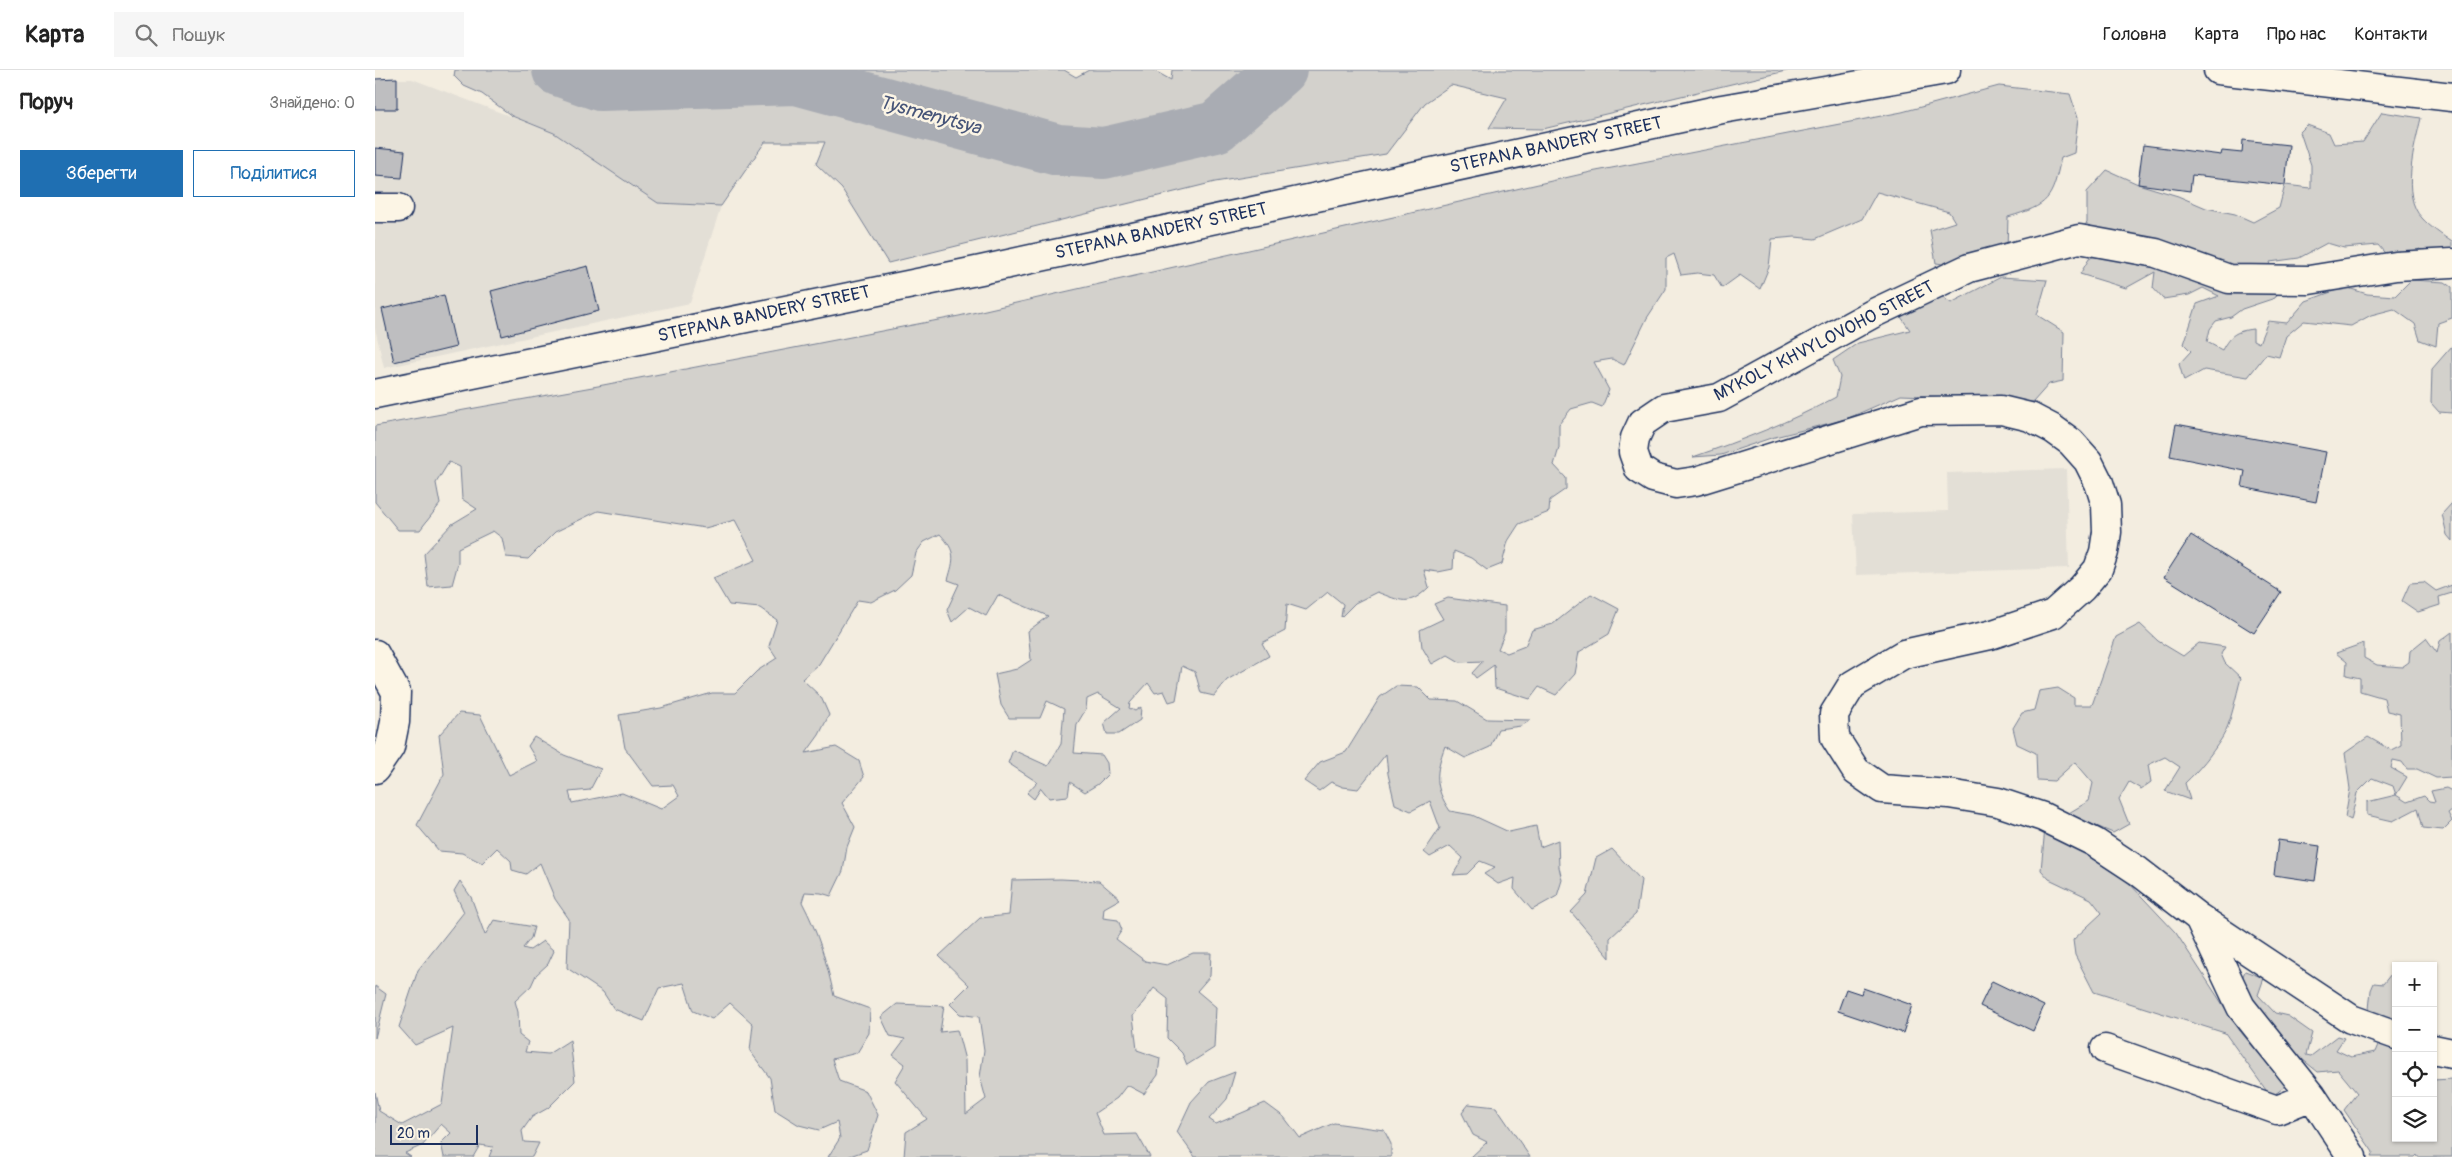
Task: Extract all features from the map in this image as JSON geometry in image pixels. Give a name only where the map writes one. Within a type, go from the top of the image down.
[{"type":"street","name":"STEPANA BANDERY STREET","points":[[375,394],[1001,266],[1722,109],[1947,70]]},
{"type":"street","points":[[2218,70],[2452,97]]},
{"type":"street","name":"MYKOLY KHVYLOVOHO STREET","points":[[2352,1157],[2312,1096],[2241,1007],[2199,918],[2138,871],[2094,842],[2043,817],[1998,802],[1949,794],[1882,789],[1855,771],[1835,738],[1834,714],[1852,685],[1904,654],[1990,635],[2053,614],[2083,588],[2098,569],[2104,552],[2107,532],[2105,504],[2099,483],[2087,461],[2071,442],[2053,429],[2030,417],[2001,410],[1921,411],[1696,481],[1676,484],[1653,478],[1639,469],[1633,452],[1635,438],[1642,423],[1664,408],[1719,398],[1874,313],[1969,268],[2079,239],[2156,253],[2229,279],[2309,280],[2396,266],[2452,263]]},
{"type":"street","points":[[375,654],[396,692],[395,722],[390,747],[375,770]]},
{"type":"street","points":[[2199,918],[2351,1019],[2392,1034]]},
{"type":"street","points":[[2105,1049],[2277,1110],[2312,1096]]},
{"type":"street","points":[[2437,1050],[2452,1053]]},
{"type":"shaded area","points":[[455,70],[1064,70],[1076,77],[1089,70],[1153,70],[1171,80],[1172,70],[1790,70],[1543,129],[1489,128],[1507,98],[1451,85],[1425,103],[1386,154],[1215,182],[888,263],[842,189],[816,164],[825,142],[765,142],[721,206],[658,203],[554,133],[512,116],[482,94],[464,86],[454,76]]},
{"type":"shaded area","points":[[375,79],[412,79],[554,133],[658,203],[721,206],[690,303],[384,368],[375,328]]},
{"type":"shaded area","points":[[1999,86],[2070,94],[2078,118],[2074,153],[2061,158],[2055,183],[2047,199],[2032,209],[2008,217],[2007,249],[1950,265],[1936,263],[1930,230],[1955,222],[1949,212],[1877,192],[1862,219],[1815,239],[1795,237],[1772,239],[1769,267],[1760,289],[1740,275],[1722,288],[1714,275],[1697,273],[1681,275],[1674,254],[1666,258],[1666,289],[1647,318],[1624,365],[1612,359],[1594,362],[1609,390],[1602,407],[1592,403],[1571,409],[1559,424],[1559,448],[1554,465],[1566,478],[1566,489],[1550,500],[1549,512],[1519,524],[1508,541],[1502,564],[1487,570],[1471,558],[1454,551],[1453,569],[1438,572],[1424,570],[1429,587],[1416,597],[1410,600],[1399,600],[1377,592],[1355,603],[1341,617],[1343,604],[1328,592],[1306,610],[1287,604],[1285,631],[1262,643],[1269,656],[1227,680],[1214,696],[1201,693],[1195,672],[1182,666],[1176,700],[1169,702],[1164,691],[1155,693],[1148,683],[1130,703],[1129,708],[1135,711],[1141,707],[1140,720],[1119,734],[1107,734],[1104,723],[1121,708],[1098,694],[1087,699],[1086,709],[1077,724],[1074,753],[1102,755],[1107,763],[1108,774],[1098,784],[1085,792],[1070,782],[1068,796],[1049,798],[1041,788],[1034,799],[1027,793],[1037,782],[1008,763],[1013,750],[1048,766],[1061,744],[1064,709],[1047,701],[1040,718],[1009,718],[1001,705],[995,674],[1017,669],[1031,660],[1028,631],[1048,616],[998,595],[986,616],[969,607],[952,622],[947,610],[959,584],[948,580],[953,556],[952,551],[940,534],[924,542],[916,553],[911,575],[895,590],[871,602],[858,600],[819,664],[802,679],[821,697],[829,715],[819,735],[806,753],[836,747],[859,761],[864,777],[842,803],[855,827],[847,847],[843,871],[831,896],[805,892],[802,902],[821,948],[834,996],[870,1009],[869,1033],[857,1053],[832,1059],[839,1081],[866,1091],[878,1115],[867,1150],[847,1157],[828,1157],[840,1138],[837,1122],[819,1130],[799,1125],[775,1110],[770,1078],[750,1051],[753,1024],[730,1003],[712,1019],[693,1011],[684,983],[659,988],[644,1021],[614,1009],[603,992],[567,968],[569,919],[555,899],[540,863],[526,874],[512,870],[511,861],[497,848],[482,863],[462,853],[439,851],[417,825],[444,774],[439,735],[459,713],[480,715],[509,775],[537,761],[528,746],[534,737],[564,755],[601,769],[590,790],[569,792],[572,803],[622,793],[661,809],[679,796],[673,785],[653,786],[625,748],[619,715],[661,708],[712,693],[735,693],[757,671],[777,658],[769,646],[777,620],[760,608],[729,605],[713,578],[756,560],[735,520],[705,528],[598,511],[555,532],[528,559],[506,557],[502,538],[493,531],[458,548],[458,563],[452,585],[428,587],[424,554],[452,524],[477,509],[462,499],[460,467],[449,462],[436,483],[440,504],[420,530],[398,530],[375,502],[375,426],[598,386],[959,316],[1591,172],[1902,112]]},
{"type":"shaded area","points":[[2382,112],[2421,118],[2411,170],[2410,184],[2412,197],[2415,208],[2422,218],[2432,228],[2452,242],[2452,257],[2446,258],[2419,249],[2407,260],[2390,259],[2378,245],[2344,248],[2327,243],[2299,258],[2270,262],[2280,289],[2275,298],[2242,309],[2231,317],[2216,321],[2210,329],[2207,342],[2222,350],[2234,335],[2253,329],[2253,340],[2259,343],[2268,321],[2287,323],[2306,301],[2345,287],[2367,294],[2395,296],[2411,280],[2445,282],[2452,287],[2452,318],[2438,323],[2436,346],[2420,340],[2415,324],[2394,309],[2371,315],[2351,326],[2304,321],[2286,336],[2279,357],[2266,354],[2248,377],[2204,370],[2184,381],[2179,364],[2191,351],[2184,344],[2197,304],[2219,296],[2203,288],[2189,295],[2163,299],[2153,288],[2155,272],[2126,288],[2080,274],[2089,259],[2105,250],[2076,232],[2087,223],[2087,192],[2107,170],[2138,184],[2178,196],[2206,208],[2235,214],[2253,222],[2279,208],[2285,185],[2311,188],[2311,165],[2300,132],[2307,125],[2329,133],[2334,144],[2363,142]]},
{"type":"shaded area","points":[[2001,277],[2047,280],[2037,315],[2064,332],[2063,381],[2049,384],[2033,402],[2022,402],[2001,396],[1901,395],[1846,419],[1771,438],[1721,455],[1693,457],[1766,430],[1836,397],[1840,377],[1833,360],[1858,343],[1910,330],[1897,311],[1940,295],[1951,303]]},
{"type":"shaded area","points":[[2452,346],[2452,413],[2439,412],[2431,403],[2432,369]]},
{"type":"shaded area","points":[[2066,469],[2069,568],[1856,575],[1853,514],[1948,511],[1947,473]]},
{"type":"shaded area","points":[[2452,503],[2452,541],[2447,535],[2442,514]]},
{"type":"shaded area","points":[[2424,582],[2436,591],[2452,585],[2452,593],[2439,597],[2440,605],[2418,612],[2402,601],[2410,583]]},
{"type":"shaded area","points":[[1591,594],[1619,609],[1609,634],[1579,652],[1575,674],[1556,695],[1539,687],[1530,699],[1495,688],[1494,665],[1476,678],[1472,673],[1483,661],[1460,662],[1448,655],[1432,664],[1422,647],[1420,630],[1443,619],[1434,604],[1448,598],[1505,606],[1505,632],[1498,649],[1507,653],[1525,646],[1532,630],[1553,624]]},
{"type":"shaded area","points":[[2140,624],[2158,641],[2183,656],[2199,643],[2225,647],[2221,654],[2225,663],[2241,678],[2225,732],[2205,762],[2185,783],[2190,800],[2165,791],[2180,767],[2165,757],[2148,765],[2151,782],[2141,789],[2129,782],[2119,799],[2129,824],[2113,833],[2067,814],[2089,801],[2093,783],[2075,762],[2054,781],[2037,780],[2036,753],[2017,744],[2013,728],[2022,713],[2034,710],[2039,691],[2058,688],[2074,698],[2074,705],[2092,705],[2116,637]]},
{"type":"shaded area","points":[[2452,632],[2452,777],[2436,778],[2417,769],[2407,769],[2402,762],[2393,760],[2391,768],[2407,777],[2396,795],[2393,786],[2372,778],[2357,793],[2351,820],[2345,817],[2350,789],[2345,753],[2368,737],[2391,750],[2401,745],[2400,714],[2387,711],[2384,698],[2360,691],[2360,678],[2346,675],[2347,662],[2336,653],[2364,643],[2364,658],[2377,665],[2402,667],[2409,662],[2410,651],[2426,638],[2437,653],[2440,641]]},
{"type":"shaded area","points":[[1396,686],[1418,687],[1431,700],[1457,701],[1487,719],[1531,720],[1521,726],[1498,729],[1490,747],[1465,758],[1445,746],[1439,764],[1439,787],[1441,795],[1450,811],[1472,815],[1509,832],[1536,826],[1540,847],[1558,840],[1559,867],[1562,880],[1557,896],[1532,910],[1514,889],[1515,878],[1498,884],[1484,874],[1495,867],[1480,861],[1467,874],[1453,875],[1463,858],[1450,846],[1430,857],[1424,852],[1440,828],[1430,801],[1411,811],[1395,804],[1388,774],[1386,754],[1358,789],[1343,787],[1331,782],[1319,791],[1304,781],[1320,762],[1346,752],[1380,697]]},
{"type":"shaded area","points":[[2446,788],[2452,791],[2452,810],[2448,813],[2452,821],[2443,830],[2423,828],[2418,808],[2393,821],[2367,815],[2367,802],[2396,795],[2407,802],[2424,796],[2429,801],[2435,802],[2431,791]]},
{"type":"shaded area","points":[[2045,828],[2128,882],[2176,933],[2240,1031],[2286,1086],[2271,1097],[2225,1033],[2094,992],[2075,955],[2073,940],[2102,913],[2091,899],[2049,879],[2041,870]]},
{"type":"shaded area","points":[[1612,849],[1641,880],[1636,914],[1610,938],[1610,958],[1571,912],[1587,895],[1596,858]]},
{"type":"shaded area","points":[[1061,879],[1099,881],[1120,899],[1104,908],[1103,918],[1118,920],[1122,930],[1116,939],[1145,961],[1167,965],[1193,953],[1211,953],[1210,976],[1197,991],[1216,1007],[1214,1048],[1187,1065],[1182,1053],[1167,1038],[1168,999],[1154,988],[1133,1016],[1137,1050],[1160,1058],[1158,1075],[1144,1094],[1127,1085],[1117,1098],[1095,1113],[1104,1135],[1137,1134],[1150,1157],[904,1157],[906,1132],[927,1119],[895,1081],[905,1064],[893,1055],[905,1039],[890,1036],[881,1017],[897,1004],[944,1006],[940,1032],[957,1030],[965,1060],[966,1114],[986,1099],[980,1077],[984,1050],[979,1017],[960,1014],[950,1004],[969,985],[939,956],[980,918],[1009,915],[1012,880]]},
{"type":"shaded area","points":[[460,881],[471,897],[485,935],[494,920],[534,927],[531,938],[523,948],[530,950],[543,941],[554,951],[548,964],[536,975],[531,986],[515,1001],[518,1012],[519,1035],[528,1042],[525,1052],[548,1054],[570,1040],[575,1081],[548,1108],[532,1117],[522,1131],[524,1142],[539,1143],[532,1157],[489,1157],[493,1147],[480,1145],[473,1157],[444,1157],[441,1143],[451,1133],[441,1124],[423,1145],[405,1153],[411,1157],[375,1157],[375,1092],[379,1111],[402,1125],[442,1104],[453,1028],[415,1045],[399,1027],[418,970],[464,912],[454,891]]},
{"type":"shaded area","points":[[2245,971],[2264,978],[2258,995],[2275,1013],[2288,1016],[2312,1033],[2306,1055],[2311,1056],[2337,1036],[2344,1038],[2336,1050],[2351,1057],[2375,1052],[2382,1035],[2392,1041],[2392,1142],[2437,1142],[2437,1080],[2452,1079],[2452,1157],[2418,1157],[2417,1155],[2415,1157],[2371,1157],[2373,1152],[2344,1110],[2357,1093],[2338,1070],[2318,1072],[2291,1050],[2249,995],[2239,986]]},
{"type":"shaded area","points":[[2392,974],[2392,1021],[2383,1020],[2369,1009],[2371,990],[2374,983],[2383,984]]},
{"type":"shaded area","points":[[375,986],[386,994],[375,1038]]},
{"type":"shaded area","points":[[1235,1072],[1227,1099],[1209,1119],[1216,1124],[1265,1103],[1284,1117],[1300,1138],[1334,1123],[1384,1130],[1391,1144],[1391,1157],[1195,1157],[1177,1132],[1191,1102],[1209,1082]]},
{"type":"shaded area","points":[[1469,1104],[1496,1107],[1530,1157],[1471,1157],[1487,1142],[1473,1135],[1462,1113]]},
{"type":"building","points":[[397,78],[397,109],[375,109],[375,79]]},
{"type":"building","points":[[2243,140],[2289,145],[2285,185],[2192,175],[2190,191],[2138,184],[2143,145],[2221,155],[2222,151],[2242,153]]},
{"type":"building","points":[[375,148],[405,151],[402,178],[375,176]]},
{"type":"building","points":[[588,266],[599,311],[502,336],[491,291]]},
{"type":"building","points":[[444,295],[456,347],[394,362],[382,309]]},
{"type":"building","points":[[2176,424],[2326,452],[2316,502],[2242,487],[2245,471],[2170,456]]},
{"type":"building","points":[[2191,535],[2281,592],[2254,633],[2164,577]]},
{"type":"building","points":[[2278,840],[2320,846],[2315,881],[2274,875]]},
{"type":"building","points":[[1992,981],[2044,1006],[2033,1031],[1980,1006]]},
{"type":"building","points":[[1863,988],[1912,1005],[1903,1033],[1838,1011],[1846,989],[1861,994]]},
{"type":"waterway","name":"Tysmenytsya","points":[[558,70],[600,85],[796,79],[1058,150],[1104,153],[1216,127],[1281,70]]}]
